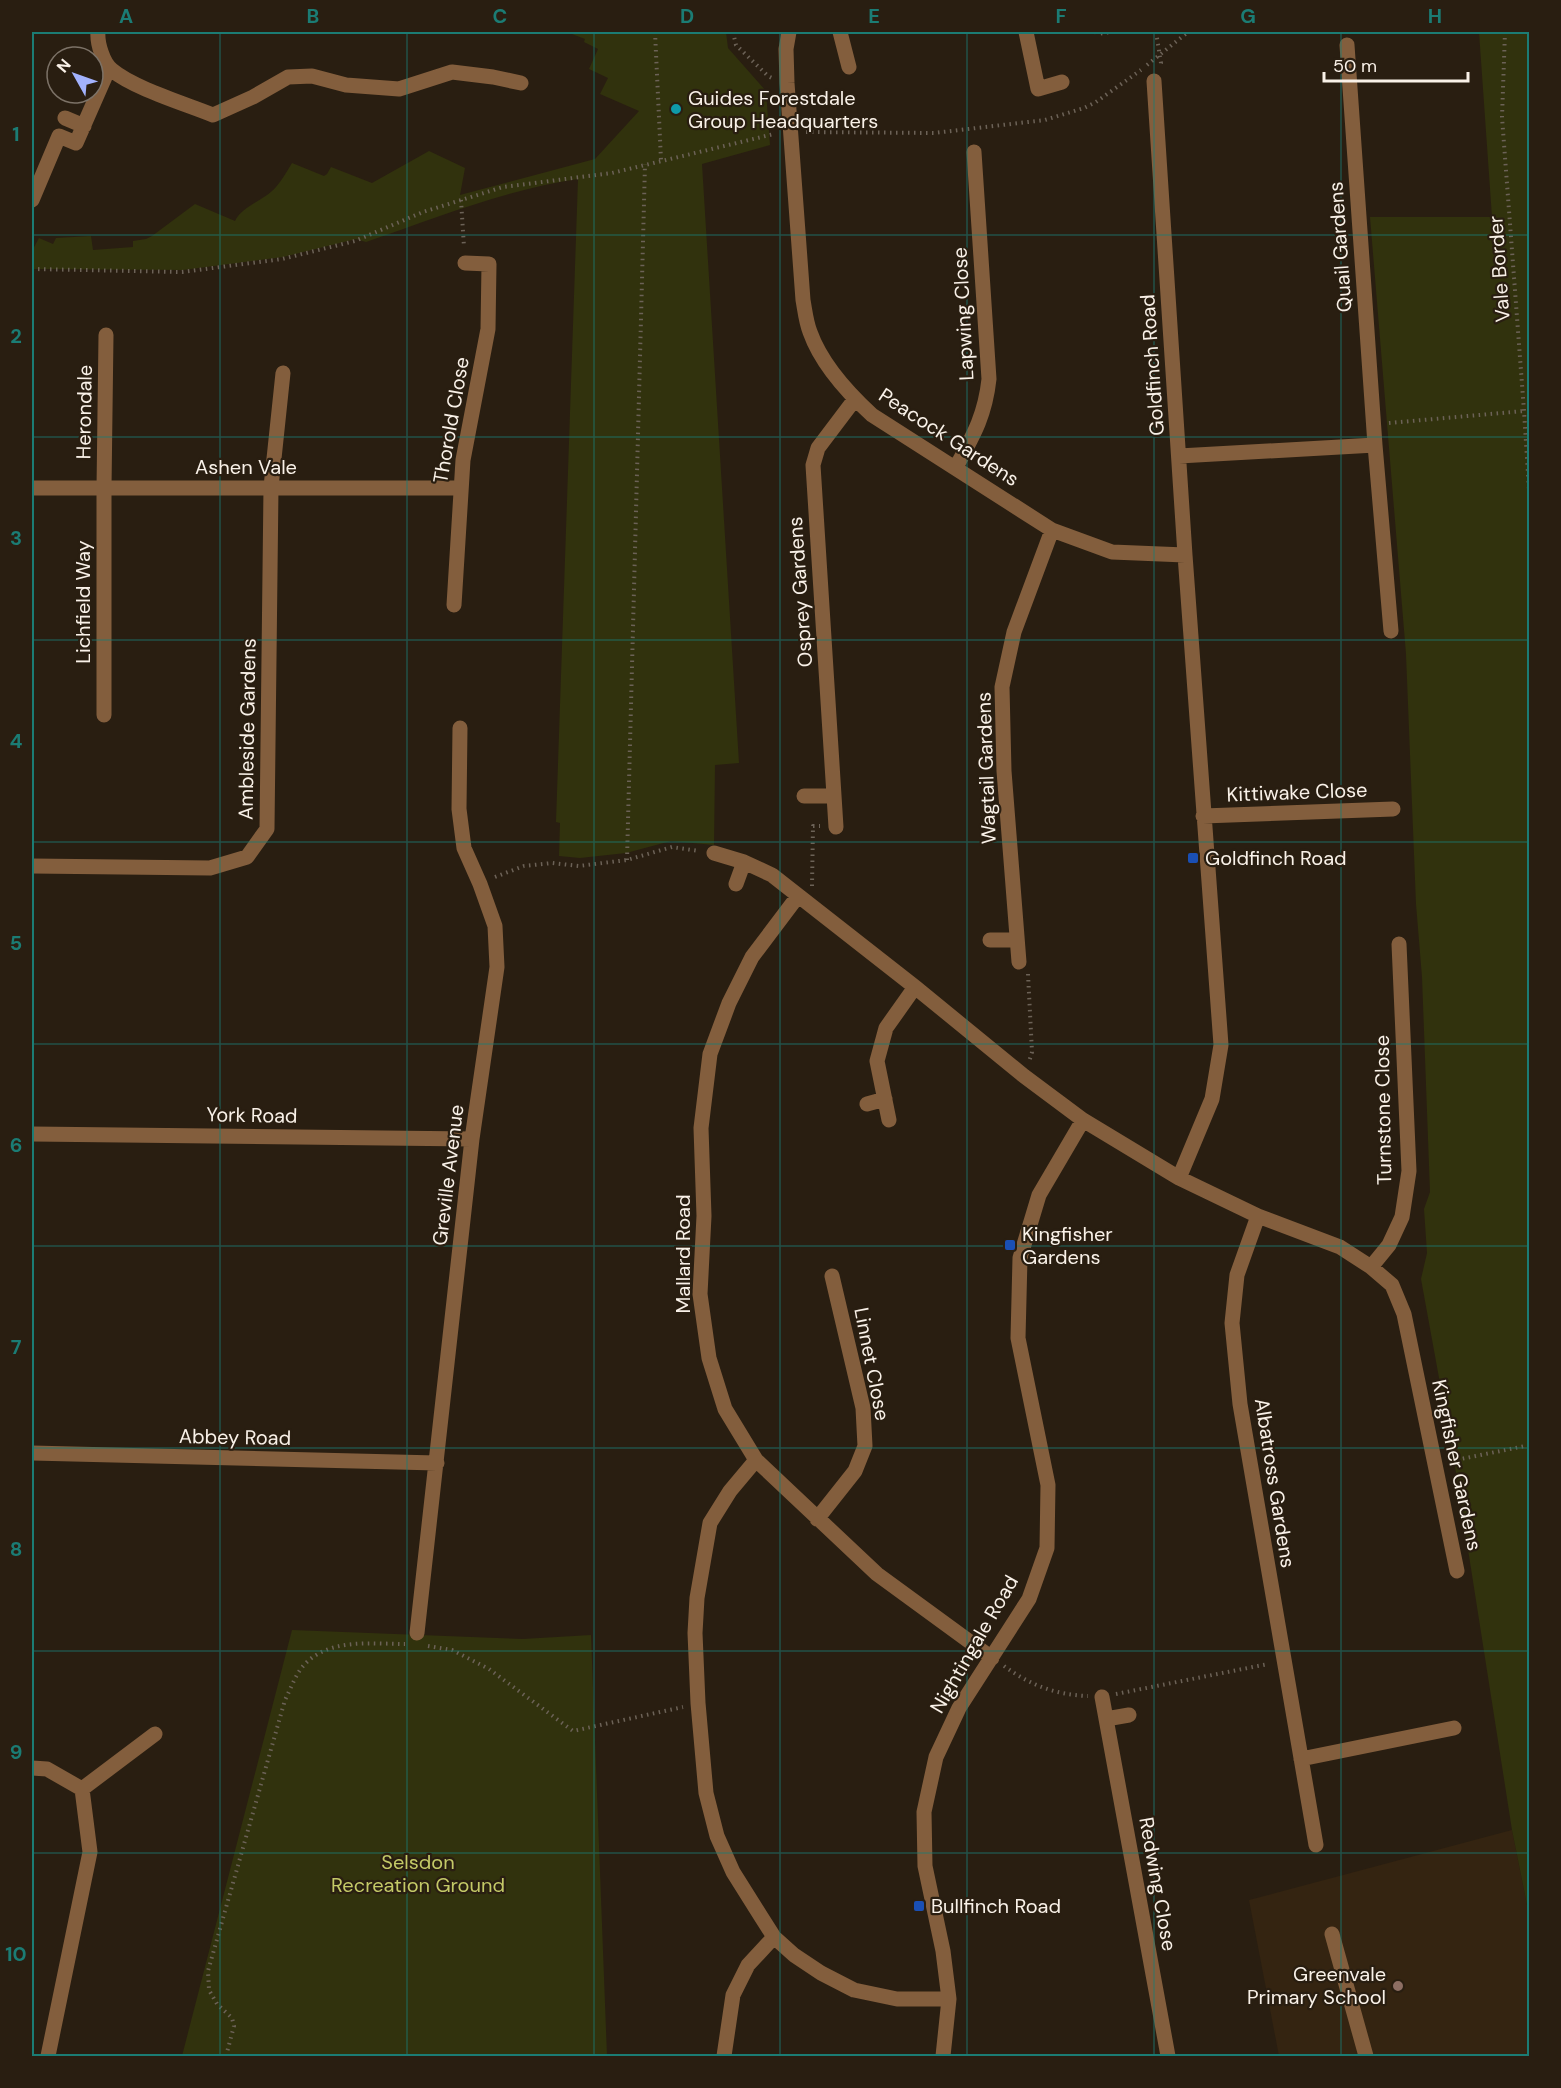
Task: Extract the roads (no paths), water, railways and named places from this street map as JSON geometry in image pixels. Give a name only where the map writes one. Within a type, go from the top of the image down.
[{"type":"street","points":[[98,32],[101,51],[109,68],[126,80],[213,116],[288,77],[312,76],[346,85],[399,89],[452,72],[522,83]]},
{"type":"street","name":"Peacock Gardens","points":[[789,32],[786,49],[787,83],[803,300],[810,333],[830,370],[855,399],[872,414],[1052,530],[1112,552],[1185,555]]},
{"type":"street","points":[[840,32],[849,68]]},
{"type":"street","points":[[1026,32],[1038,89],[1062,82]]},
{"type":"street","name":"Quail Gardens","points":[[1347,45],[1375,445],[1391,631]]},
{"type":"street","points":[[32,200],[59,135],[76,143],[109,68]]},
{"type":"street","name":"Goldfinch Road","points":[[1154,81],[1203,816],[1221,1045],[1212,1099],[1179,1178]]},
{"type":"street","points":[[65,118],[84,126]]},
{"type":"street","name":"Lapwing Close","points":[[956,467],[982,418],[989,380],[974,152]]},
{"type":"street","name":"Thorold Close","points":[[454,605],[463,460],[488,329],[489,264],[465,263]]},
{"type":"street","name":"Herondale","points":[[104,488],[106,335]]},
{"type":"street","name":"Ambleside Gardens","points":[[32,866],[210,868],[247,857],[267,829],[271,487],[283,373]]},
{"type":"street","name":"Osprey Gardens","points":[[836,827],[813,465],[818,448],[855,399]]},
{"type":"street","points":[[1179,456],[1375,445]]},
{"type":"street","name":"Ashen Vale","points":[[32,488],[460,488]]},
{"type":"street","name":"Lichfield Way","points":[[104,488],[104,715]]},
{"type":"street","name":"Wagtail Gardens","points":[[1019,962],[1004,771],[1002,687],[1014,632],[1052,530]]},
{"type":"street","name":"Greville Avenue","points":[[416,1639],[472,1139],[497,967],[495,926],[464,848],[459,809],[460,728]]},
{"type":"street","points":[[804,796],[834,796]]},
{"type":"street","name":"Kittiwake Close","points":[[1203,816],[1393,809]]},
{"type":"street","name":"Kingfisher Gardens","points":[[714,853],[744,862],[772,875],[1024,1076],[1083,1120],[1179,1178],[1258,1216],[1340,1247],[1371,1267],[1392,1286],[1404,1314],[1457,1571]]},
{"type":"street","points":[[736,884],[744,862]]},
{"type":"street","name":"Mallard Road","points":[[798,896],[752,957],[729,1003],[710,1054],[701,1128],[704,1216],[700,1294],[709,1358],[724,1409],[756,1461],[877,1574],[993,1658]]},
{"type":"street","points":[[990,940],[1017,940]]},
{"type":"street","name":"Turnstone Close","points":[[1371,1267],[1389,1245],[1402,1217],[1409,1171],[1399,944]]},
{"type":"street","points":[[889,1120],[877,1061],[886,1028],[915,987]]},
{"type":"street","points":[[867,1104],[885,1099]]},
{"type":"street","name":"Nightingale Road","points":[[943,2056],[949,1999],[943,1951],[925,1866],[924,1812],[936,1757],[959,1708],[1029,1599],[1047,1548],[1048,1485],[1018,1338],[1020,1258],[1039,1195],[1083,1120]]},
{"type":"street","name":"York Road","points":[[32,1134],[472,1139]]},
{"type":"street","name":"Albatross Gardens","points":[[1258,1216],[1237,1275],[1232,1323],[1240,1404],[1316,1845]]},
{"type":"street","name":"Linnet Close","points":[[817,1519],[855,1471],[865,1446],[863,1408],[832,1276]]},
{"type":"street","name":"Abbey Road","points":[[32,1453],[437,1463]]},
{"type":"street","points":[[756,1461],[730,1491],[710,1523],[697,1598],[695,1633],[698,1703],[706,1793],[717,1836],[733,1872],[774,1937],[821,1973],[854,1990],[897,1999],[949,1999]]},
{"type":"street","name":"Redwing Close","points":[[1102,1697],[1168,2056]]},
{"type":"street","points":[[1106,1719],[1129,1715]]},
{"type":"street","points":[[1301,1759],[1454,1728]]},
{"type":"street","points":[[82,1789],[155,1734]]},
{"type":"street","points":[[32,1768],[47,1768],[82,1789]]},
{"type":"street","points":[[48,2056],[90,1852],[82,1789]]},
{"type":"street","points":[[1332,1934],[1366,2056]]},
{"type":"street","points":[[724,2056],[733,1995],[748,1965],[774,1937]]},
{"type":"place","name":"Guides Forestdale Group Headquarters","points":[[676,109]]},
{"type":"place","name":"Goldfinch Road","points":[[1193,858]]},
{"type":"place","name":"Kingfisher Gardens","points":[[1010,1245]]},
{"type":"place","name":"Bullfinch Road","points":[[919,1906]]},
{"type":"place","name":"Greenvale Primary School","points":[[1398,1986]]},
{"type":"park label","name":"Selsdon Recreation Ground","points":[[418,1874]]}]
